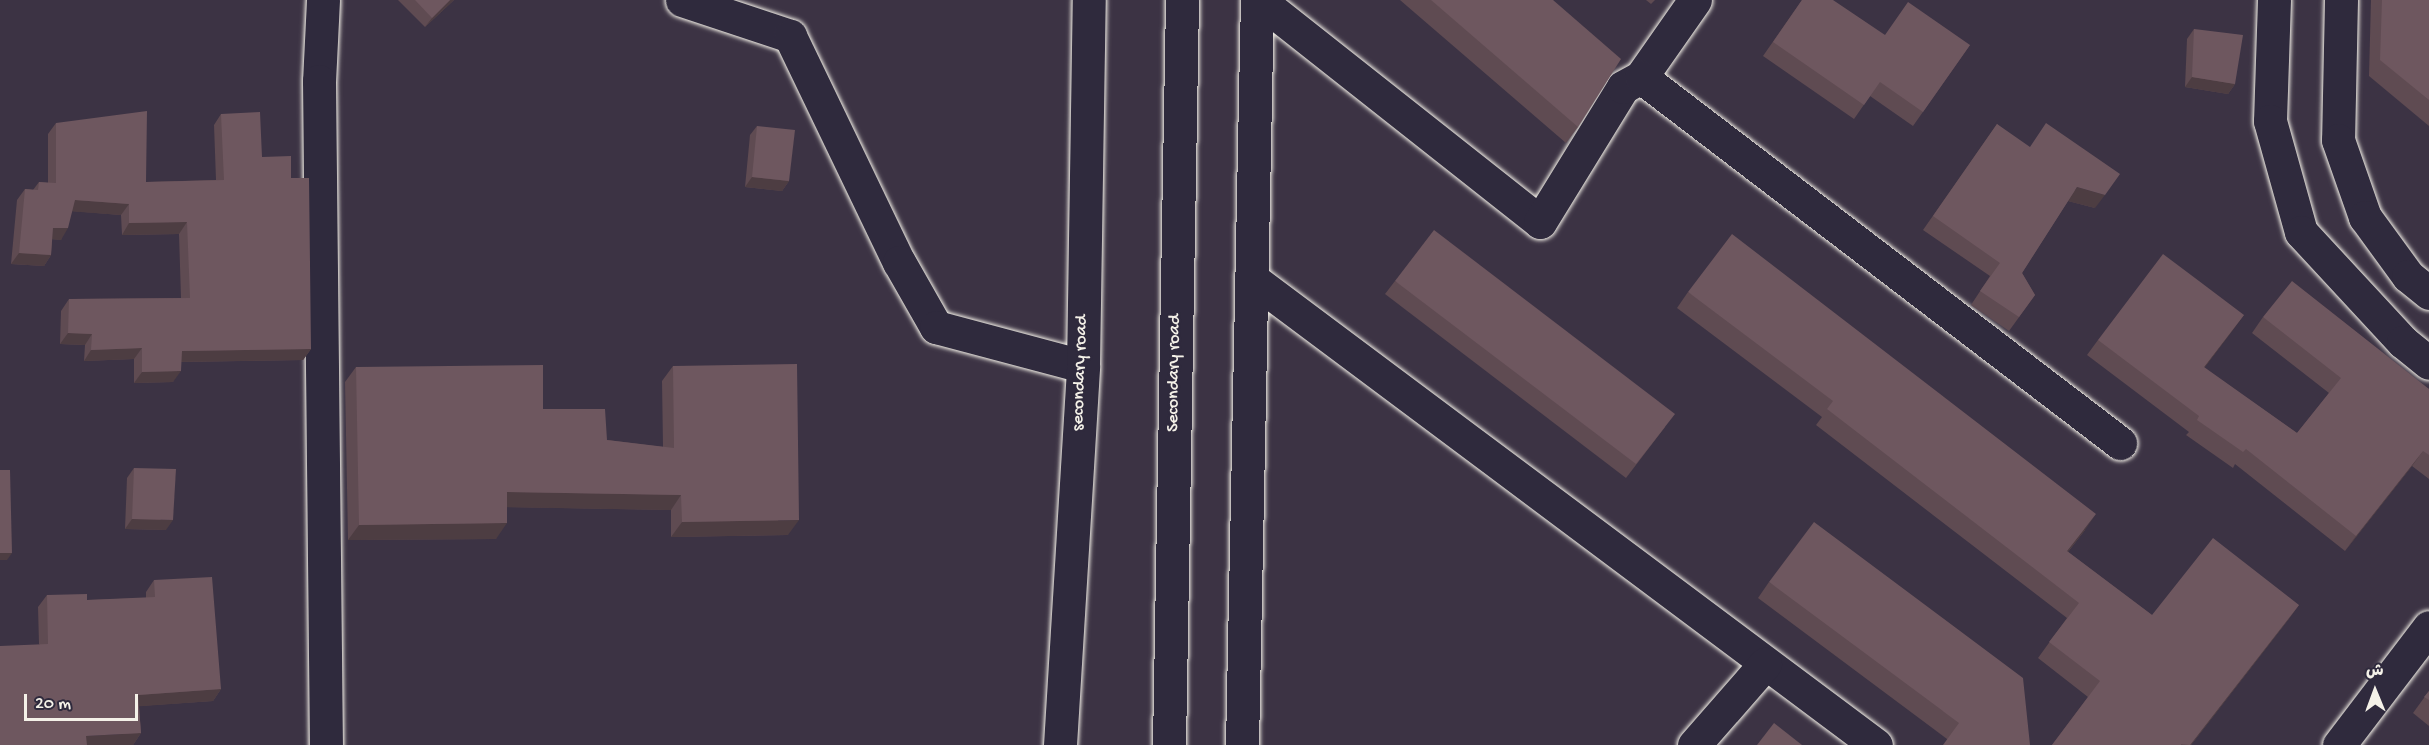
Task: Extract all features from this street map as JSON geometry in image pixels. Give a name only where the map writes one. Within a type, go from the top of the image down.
[{"type":"street","points":[[323,0],[319,93],[327,745]]},
{"type":"street","points":[[682,0],[790,36],[899,262],[936,327],[1083,366]]},
{"type":"street","name":"secondary road","points":[[1060,745],[1083,366],[1089,0]]},
{"type":"street","name":"Secondary road","points":[[1169,745],[1182,0]]},
{"type":"street","points":[[1258,0],[1540,222],[1623,87],[1641,77],[1695,0]]},
{"type":"street","points":[[1242,745],[1258,0]]},
{"type":"street","points":[[2274,0],[2270,121],[2301,232],[2403,342],[2429,363]]},
{"type":"street","points":[[2341,0],[2338,140],[2365,217],[2408,276],[2429,293]]},
{"type":"street","points":[[1641,77],[2120,443]]},
{"type":"street","points":[[1251,278],[1876,745]]},
{"type":"street","points":[[2345,743],[2429,627]]},
{"type":"street","points":[[1694,745],[1765,664]]},
{"type":"building","points":[[415,0],[450,0],[432,18]]},
{"type":"building","points":[[1431,0],[1553,0],[1621,59],[1578,127]]},
{"type":"building","points":[[1802,0],[1833,0],[1885,35],[1908,2],[1970,45],[1923,112],[1880,82],[1864,105],[1773,42]]},
{"type":"building","points":[[2382,0],[2429,0],[2429,100],[2380,60]]},
{"type":"building","points":[[2194,29],[2243,35],[2235,84],[2192,77]]},
{"type":"building","points":[[147,111],[146,182],[224,180],[221,114],[260,112],[262,157],[291,156],[291,178],[309,178],[311,349],[182,351],[181,371],[142,372],[142,348],[91,350],[92,334],[68,333],[69,299],[190,298],[187,222],[129,223],[129,204],[75,200],[68,228],[53,228],[51,255],[19,253],[25,189],[38,190],[39,182],[56,183],[56,123]]},
{"type":"building","points":[[2046,123],[2120,174],[2105,195],[2077,187],[2022,273],[2035,295],[2019,317],[1980,291],[2000,263],[1933,216],[1997,124],[2030,147]]},
{"type":"building","points":[[757,126],[795,130],[789,181],[752,177]]},
{"type":"building","points":[[1434,230],[1675,414],[1636,464],[1395,281]]},
{"type":"building","points":[[1732,234],[2096,514],[2067,551],[2152,615],[2213,538],[2299,605],[2190,745],[2052,745],[2100,681],[2049,642],[2079,603],[1827,409],[1833,401],[1688,292]]},
{"type":"building","points":[[2163,254],[2244,315],[2204,367],[2297,433],[2341,378],[2263,317],[2292,281],[2429,389],[2429,455],[2423,451],[2356,536],[2246,449],[2243,452],[2197,420],[2199,416],[2098,340]]},
{"type":"building","points":[[797,364],[799,520],[682,522],[681,495],[507,492],[507,523],[359,525],[356,367],[543,365],[543,409],[605,409],[607,440],[674,448],[673,366]]},
{"type":"building","points":[[134,468],[176,469],[173,520],[132,519]]},
{"type":"building","points":[[0,470],[10,470],[12,553],[0,553]]},
{"type":"building","points":[[1814,522],[2023,678],[2030,745],[1943,745],[1959,723],[1769,582]]},
{"type":"building","points":[[212,577],[221,689],[138,695],[141,733],[86,736],[87,745],[0,745],[0,646],[48,644],[47,595],[87,594],[87,600],[155,597],[154,580]]},
{"type":"building","points":[[1774,723],[1802,745],[1757,745]]}]
